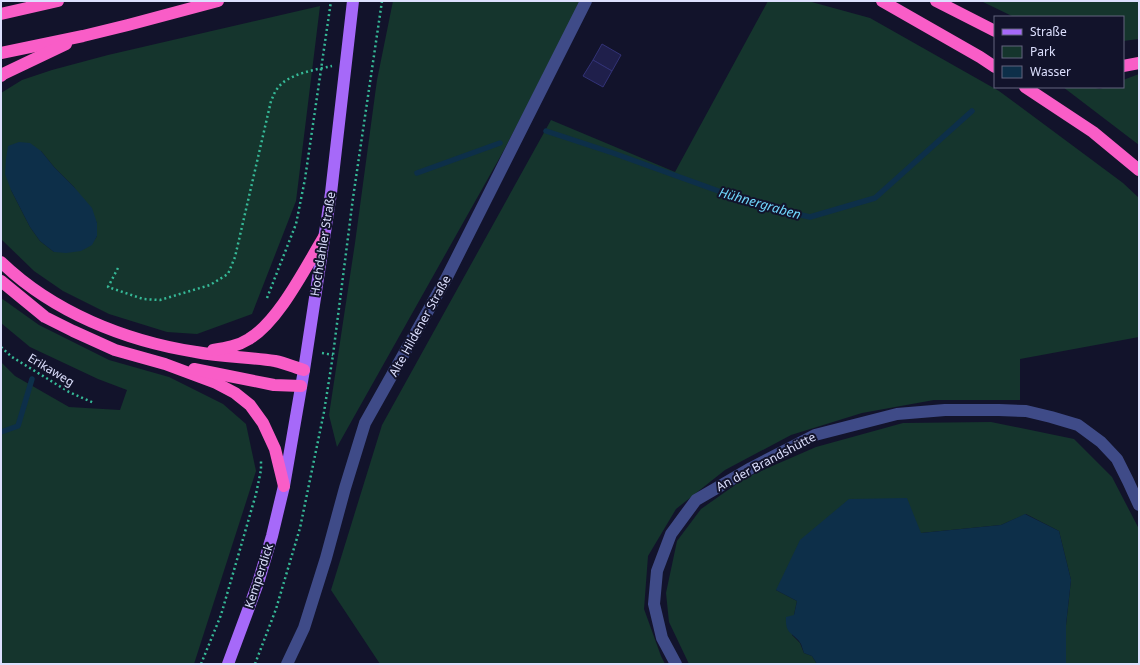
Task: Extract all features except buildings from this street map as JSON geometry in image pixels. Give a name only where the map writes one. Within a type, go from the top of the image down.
[{"type":"highway","points":[[1,14],[58,1]]},
{"type":"highway","points":[[1,53],[83,36],[218,1]]},
{"type":"highway","points":[[882,1],[994,66]]},
{"type":"highway","points":[[936,1],[994,30]]},
{"type":"highway","points":[[1,76],[83,36]]},
{"type":"highway","points":[[1124,66],[1139,62]]},
{"type":"highway","points":[[1027,88],[1093,132],[1139,170]]},
{"type":"highway","points":[[196,352],[229,348],[249,339],[268,323],[286,299],[324,237]]},
{"type":"highway","points":[[1,262],[38,292],[75,314],[104,327],[137,339],[196,352],[276,362],[304,370]]},
{"type":"highway","points":[[1,281],[52,321],[115,350],[165,364],[216,383],[235,393],[250,405],[263,424],[275,449],[284,486]]},
{"type":"highway","points":[[165,364],[274,385],[301,386]]},
{"type":"main road","name":"Hochdahler Straße","points":[[284,486],[304,370],[331,193],[353,4]]},
{"type":"main road","name":"Kemperdick","points":[[228,664],[258,583],[272,536],[284,486]]},
{"type":"street","name":"Alte Hildener Straße","points":[[287,664],[306,621],[365,423],[447,278],[586,1]]},
{"type":"street","name":"An der Brandshütte","points":[[676,664],[662,638],[654,604],[657,571],[671,534],[696,500],[751,468],[815,435],[897,414],[945,410],[1026,411],[1078,425],[1101,442],[1117,459],[1139,505]]},
{"type":"path","points":[[330,12],[332,1]]},
{"type":"path","points":[[255,664],[276,608],[300,528],[324,412],[333,355],[353,198],[382,3]]},
{"type":"path","points":[[118,268],[108,286],[143,298],[160,300],[210,285],[228,274],[236,257],[271,101],[277,89],[287,79],[309,71],[346,64]]},
{"type":"path","name":"Erikaweg","points":[[1,347],[12,357],[69,392],[94,403]]},
{"type":"green space","points":[[393,1],[582,1],[504,150],[337,447],[329,415],[355,243],[377,80]]},
{"type":"green space","points":[[768,1],[808,1],[870,18],[999,91],[1123,183],[1139,198],[1139,337],[1020,359],[1020,400],[934,400],[862,413],[791,435],[725,470],[676,509],[648,556],[644,609],[665,664],[380,664],[331,590],[382,425],[551,120],[675,172]]},
{"type":"green space","points":[[981,1],[1139,1],[1139,39],[1124,41],[1124,16],[1012,16]]},
{"type":"green space","points":[[320,6],[296,201],[252,314],[197,334],[167,332],[109,314],[63,291],[34,271],[1,239],[1,93],[22,80],[52,70],[108,55]],"holes":[[[41,151],[54,167],[74,187],[97,223],[97,236],[91,245],[54,252],[40,241],[30,227],[11,190]]]},
{"type":"green space","points":[[1139,74],[1139,145],[1064,88],[1124,88],[1124,80]]},
{"type":"green space","points":[[1,298],[39,325],[109,360],[169,377],[223,404],[246,424],[256,471],[194,664],[1,664],[1,362],[15,376],[69,407],[120,410],[127,390],[98,379],[30,347],[1,323]]},
{"type":"green space","points":[[991,422],[1074,439],[1112,477],[1139,529],[1139,664],[1066,664],[1066,625],[1071,580],[1059,531],[1026,514],[1001,525],[921,533],[776,590],[797,601],[792,635],[800,643],[804,653],[812,656],[817,664],[689,664],[669,622],[666,593],[677,541],[701,509],[745,478],[816,447],[903,423]]},
{"type":"water","points":[[19,142],[30,143],[41,151],[92,208],[97,223],[97,236],[92,245],[81,251],[66,253],[54,252],[40,241],[30,227],[11,190],[5,174],[8,146]]},
{"type":"water","points":[[907,498],[921,533],[1001,525],[1025,514],[1059,531],[1071,580],[1066,625],[1066,664],[817,664],[812,656],[804,653],[801,644],[788,631],[786,623],[786,617],[794,615],[797,601],[776,590],[800,540],[849,499]]},
{"type":"waterway","name":"Hühnergraben","points":[[546,131],[613,153],[760,206],[810,217],[875,198],[972,111]]},
{"type":"waterway","name":"Hühnergraben","points":[[417,173],[500,143]]},
{"type":"waterway","name":"Hühnergraben","points":[[1,432],[18,426],[32,379]]}]
